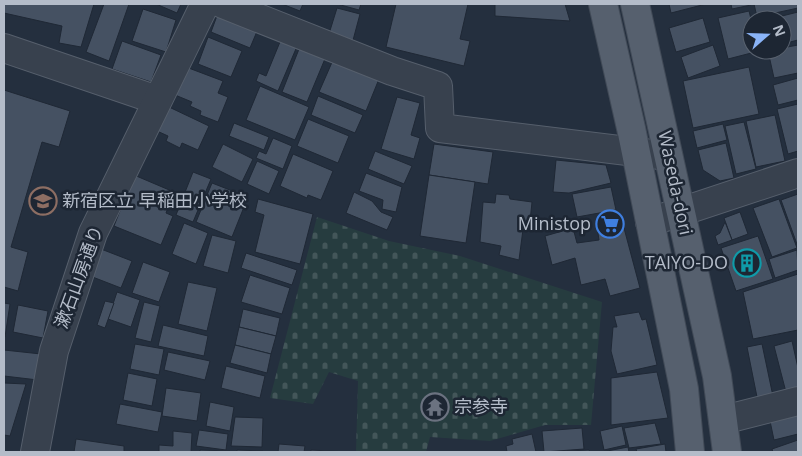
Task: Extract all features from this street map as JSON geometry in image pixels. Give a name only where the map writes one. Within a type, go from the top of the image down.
[{"type":"main road","name":"Waseda-dori","points":[[603,4],[636,152],[684,390],[690,452]]},
{"type":"main road","name":"Waseda-dori","points":[[635,4],[717,376],[727,452]]},
{"type":"street","name":"漱石山房通り","points":[[35,452],[54,351],[69,299],[93,234],[205,4]]},
{"type":"street","points":[[223,4],[392,71],[438,86],[440,128],[668,156]]},
{"type":"street","points":[[4,48],[157,100]]},
{"type":"street","points":[[650,222],[682,213],[798,173]]},
{"type":"street","points":[[723,420],[798,402]]},
{"type":"green space","points":[[317,217],[389,241],[460,256],[602,302],[591,425],[545,425],[490,441],[430,437],[426,452],[356,452],[358,381],[329,372],[313,404],[270,398]]},
{"type":"building","points":[[4,4],[94,4],[81,47],[59,43],[62,26],[4,13]]},
{"type":"building","points":[[104,4],[129,4],[109,61],[86,52]]},
{"type":"building","points":[[156,4],[181,4],[177,13]]},
{"type":"building","points":[[282,4],[303,4],[300,11]]},
{"type":"building","points":[[337,4],[361,4],[359,10]]},
{"type":"building","points":[[396,4],[468,4],[460,39],[470,41],[464,66],[386,47]]},
{"type":"building","points":[[495,4],[565,4],[570,21],[495,16]]},
{"type":"building","points":[[669,4],[706,4],[671,13]]},
{"type":"building","points":[[731,4],[751,4],[751,5],[732,9]]},
{"type":"building","points":[[754,4],[797,4],[798,8],[789,10],[755,10]]},
{"type":"building","points":[[337,8],[360,14],[352,44],[328,37]]},
{"type":"building","points":[[143,9],[176,20],[166,52],[132,41]]},
{"type":"building","points":[[798,12],[798,40],[792,42],[792,14]]},
{"type":"building","points":[[218,13],[258,29],[250,48],[211,32]]},
{"type":"building","points":[[742,13],[742,55],[728,59],[718,18]]},
{"type":"building","points":[[703,18],[710,42],[676,52],[669,28]]},
{"type":"building","points":[[208,37],[242,51],[231,77],[198,64]]},
{"type":"building","points":[[282,37],[298,44],[278,91],[256,81],[259,73],[266,76]]},
{"type":"building","points":[[122,41],[161,55],[151,82],[112,69]]},
{"type":"building","points":[[301,44],[327,54],[307,102],[282,92]]},
{"type":"building","points":[[713,45],[720,66],[688,78],[681,57]]},
{"type":"building","points":[[798,45],[798,73],[774,78],[770,60],[792,60],[792,46]]},
{"type":"building","points":[[333,60],[379,79],[366,111],[319,92]]},
{"type":"building","points":[[186,67],[223,81],[218,93],[228,97],[218,122],[200,115],[201,111],[190,106],[192,102],[175,95]]},
{"type":"building","points":[[749,67],[759,114],[693,128],[683,81]]},
{"type":"building","points":[[798,78],[798,100],[778,105],[773,85]]},
{"type":"building","points":[[260,86],[309,107],[295,140],[246,120]]},
{"type":"building","points":[[4,90],[70,111],[59,147],[42,142],[11,247],[28,252],[18,291],[4,287]]},
{"type":"building","points":[[318,96],[363,115],[355,133],[311,115]]},
{"type":"building","points":[[397,97],[420,103],[411,135],[420,138],[414,159],[381,149]]},
{"type":"building","points":[[798,104],[798,151],[788,154],[777,109]]},
{"type":"building","points":[[169,107],[209,126],[198,150],[182,143],[180,148],[166,141],[168,136],[157,131]]},
{"type":"building","points":[[775,115],[785,161],[756,167],[746,121]]},
{"type":"building","points":[[308,119],[349,136],[338,163],[297,146]]},
{"type":"building","points":[[744,122],[756,169],[736,174],[725,126]]},
{"type":"building","points":[[234,123],[269,137],[264,150],[229,136]]},
{"type":"building","points":[[723,124],[727,140],[697,148],[693,131]]},
{"type":"building","points":[[273,138],[292,146],[283,169],[256,158],[259,151],[266,154]]},
{"type":"building","points":[[726,143],[734,178],[720,181],[703,170],[698,150]]},
{"type":"building","points":[[223,144],[253,159],[242,182],[212,167]]},
{"type":"building","points":[[434,144],[493,152],[488,184],[429,175]]},
{"type":"building","points":[[375,151],[412,166],[404,184],[368,169]]},
{"type":"building","points":[[293,154],[333,171],[321,200],[308,195],[307,198],[280,186]]},
{"type":"building","points":[[556,160],[606,165],[611,183],[569,193],[553,192]]},
{"type":"building","points":[[257,161],[279,171],[269,194],[247,184]]},
{"type":"building","points":[[193,172],[211,179],[193,222],[176,215]]},
{"type":"building","points":[[366,173],[402,187],[396,212],[382,209],[383,200],[359,191]]},
{"type":"building","points":[[134,175],[174,192],[166,213],[173,216],[161,245],[114,226]]},
{"type":"building","points":[[429,175],[475,182],[466,243],[420,236]]},
{"type":"building","points":[[212,183],[248,197],[232,237],[196,222]]},
{"type":"building","points":[[611,187],[616,210],[577,217],[572,194]]},
{"type":"building","points":[[354,192],[372,201],[381,212],[393,217],[387,230],[346,213]]},
{"type":"building","points":[[496,194],[509,195],[510,199],[532,202],[530,222],[524,222],[519,260],[499,255],[501,246],[480,242],[483,202],[495,203]]},
{"type":"building","points":[[798,194],[798,247],[781,200]]},
{"type":"building","points":[[258,199],[313,214],[300,264],[255,252],[264,215],[255,212]]},
{"type":"building","points":[[779,199],[797,248],[772,257],[753,208]]},
{"type":"building","points":[[740,212],[748,234],[732,240],[724,218]]},
{"type":"building","points":[[620,213],[640,288],[610,296],[605,279],[581,285],[575,258],[552,265],[545,236],[573,228],[577,243],[599,240],[596,220]]},
{"type":"building","points":[[725,222],[732,240],[718,245],[715,236],[720,233]]},
{"type":"building","points":[[184,223],[208,233],[196,264],[172,254]]},
{"type":"building","points":[[212,235],[236,241],[228,273],[203,266]]},
{"type":"building","name":"TAIYO-DO","points":[[758,236],[773,279],[736,291],[721,248]]},
{"type":"building","points":[[101,249],[132,261],[121,288],[90,276]]},
{"type":"building","points":[[797,250],[798,270],[775,278],[769,259]]},
{"type":"building","points":[[246,253],[297,270],[292,285],[241,268]]},
{"type":"building","points":[[143,262],[170,272],[159,302],[132,293]]},
{"type":"building","points":[[798,274],[798,330],[753,339],[743,292]]},
{"type":"building","points":[[250,275],[290,288],[282,314],[241,302]]},
{"type":"building","points":[[188,282],[217,288],[207,331],[178,324]]},
{"type":"building","points":[[117,292],[140,300],[131,327],[108,319]]},
{"type":"building","points":[[105,301],[114,303],[105,328],[97,325]]},
{"type":"building","points":[[144,302],[160,306],[151,342],[135,338]]},
{"type":"building","points":[[4,303],[10,304],[5,337],[4,336]]},
{"type":"building","points":[[18,305],[48,311],[43,338],[13,332]]},
{"type":"building","points":[[243,309],[280,318],[276,336],[239,327]]},
{"type":"building","points":[[639,312],[642,320],[646,319],[657,365],[617,374],[611,351],[613,327],[617,327],[614,316]]},
{"type":"building","points":[[163,325],[208,336],[204,356],[158,346]]},
{"type":"building","points":[[239,327],[276,336],[271,354],[235,345]]},
{"type":"building","points":[[792,341],[798,368],[798,393],[787,396],[774,346]]},
{"type":"building","points":[[135,344],[164,349],[159,375],[130,369]]},
{"type":"building","points":[[762,344],[774,401],[757,397],[747,347]]},
{"type":"building","points":[[235,345],[271,354],[267,373],[230,363]]},
{"type":"building","points":[[4,350],[41,354],[38,380],[4,376]]},
{"type":"building","points":[[168,352],[210,361],[205,380],[164,370]]},
{"type":"building","points":[[226,366],[265,376],[260,398],[221,388]]},
{"type":"building","points":[[657,372],[668,418],[611,425],[611,378]]},
{"type":"building","points":[[128,373],[157,379],[152,406],[123,400]]},
{"type":"building","points":[[4,383],[26,384],[10,436],[4,435]]},
{"type":"building","points":[[166,388],[201,393],[197,421],[162,416]]},
{"type":"building","points":[[210,402],[234,407],[230,431],[206,426]]},
{"type":"building","points":[[120,404],[162,412],[158,432],[116,424]]},
{"type":"building","points":[[798,414],[798,434],[774,440],[770,421]]},
{"type":"building","points":[[235,417],[263,418],[262,447],[231,446]]},
{"type":"building","points":[[655,423],[661,444],[629,448],[624,428]]},
{"type":"building","points":[[622,426],[626,445],[604,450],[600,431]]},
{"type":"building","points":[[582,428],[584,449],[544,452],[542,431]]},
{"type":"building","points":[[199,430],[228,434],[226,450],[196,446]]},
{"type":"building","points":[[173,431],[192,433],[191,452],[159,452],[159,445],[173,446]]},
{"type":"building","points":[[532,434],[536,452],[507,452],[506,446],[513,444],[512,439]]},
{"type":"building","points":[[76,439],[124,446],[124,452],[74,452]]},
{"type":"building","points":[[798,440],[798,452],[773,452],[772,449]]},
{"type":"building","points":[[279,444],[305,446],[304,452],[278,452]]},
{"type":"building","points":[[665,444],[666,452],[637,452],[636,449]]},
{"type":"building","points":[[628,447],[629,452],[602,452]]},
{"type":"building","points":[[200,450],[230,451],[230,452],[200,452]]},
{"type":"building","points":[[237,450],[263,451],[263,452],[237,452]]},
{"type":"building","points":[[311,450],[347,452],[311,452]]},
{"type":"building","points":[[589,450],[590,452],[567,452],[567,451]]},
{"type":"place","name":"新宿区立 早稲田小学校","points":[[43,201]]},
{"type":"place","name":"Ministop","points":[[610,224]]},
{"type":"place","name":"TAIYO-DO","points":[[747,263]]},
{"type":"place","name":"宗参寺","points":[[435,407]]}]
